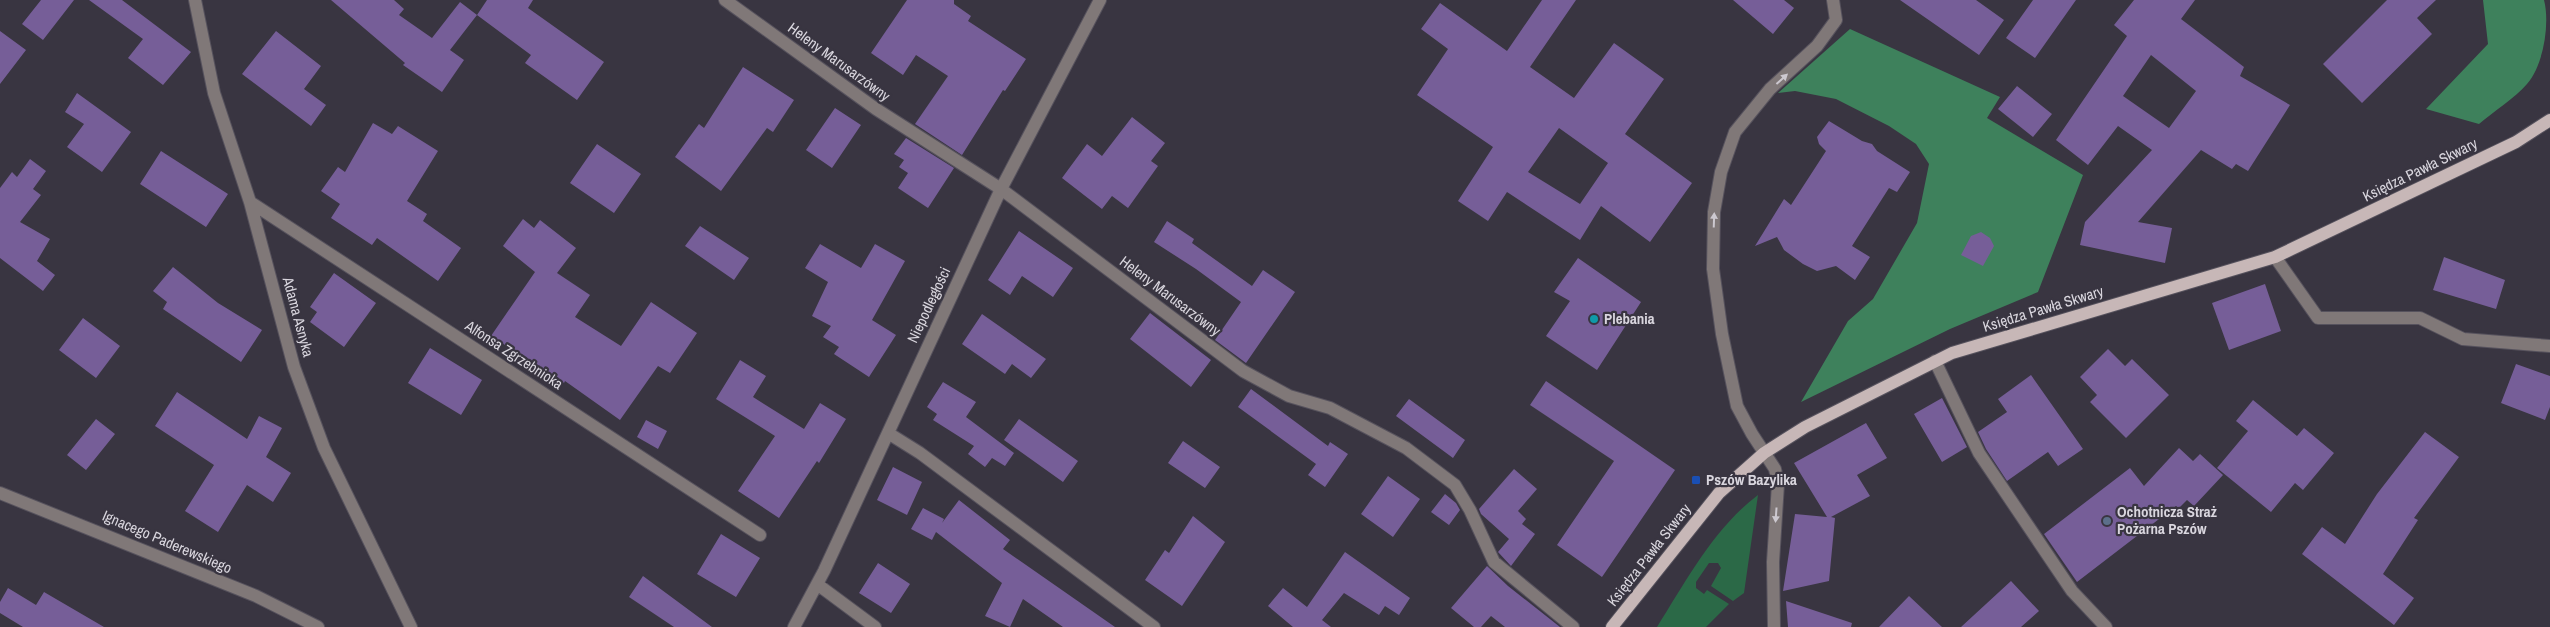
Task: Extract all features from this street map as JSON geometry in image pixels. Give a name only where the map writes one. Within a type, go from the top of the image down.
[{"type":"main road","name":"Księdza Pawła Skwary","points":[[1612,627],[1719,493],[1764,453],[1805,427],[1952,353],[2275,257],[2516,142],[2550,120]]},
{"type":"street","name":"Adama Asnyka","points":[[195,0],[214,93],[250,202],[294,367],[324,448],[411,627]]},
{"type":"street","name":"Heleny Marusarzówny","points":[[725,0],[876,109],[1001,189],[1243,371],[1289,396],[1330,408],[1406,448],[1455,485],[1470,510],[1494,562],[1573,627]]},
{"type":"street","name":"Niepodległości","points":[[794,627],[817,584],[1001,189],[1100,0]]},
{"type":"street","points":[[1774,627],[1773,562],[1778,484],[1775,469],[1737,406],[1722,334],[1713,269],[1716,204],[1721,172],[1735,132],[1770,89],[1817,46],[1836,20],[1833,0]]},
{"type":"street","name":"Alfonsa Zgrzebnioka","points":[[250,202],[760,535]]},
{"type":"street","points":[[2275,257],[2318,318],[2420,318],[2464,339],[2550,346]]},
{"type":"street","points":[[1935,361],[1979,453],[2072,591],[2106,627]]},
{"type":"street","points":[[888,433],[920,454],[1154,627]]},
{"type":"street","name":"Ignacego Paderewskiego","points":[[0,493],[256,596],[318,627]]},
{"type":"street","points":[[817,584],[874,627]]},
{"type":"green space","points":[[2483,0],[2544,0],[2546,31],[2538,66],[2533,76],[2516,95],[2479,124],[2426,109],[2488,44]]},
{"type":"green space","points":[[1850,29],[2000,97],[1987,118],[2083,175],[2038,292],[1950,329],[1801,402],[1848,321],[1873,299],[1917,223],[1929,164],[1916,144],[1889,126],[1836,99],[1795,91],[1778,93]]},
{"type":"green space","points":[[1758,495],[1744,593],[1733,601],[1711,586],[1721,568],[1718,563],[1709,563],[1696,582],[1696,588],[1704,594],[1707,590],[1729,604],[1706,627],[1657,627],[1714,539],[1742,508]]},
{"type":"building","points":[[41,0],[74,0],[43,40],[22,24]]},
{"type":"building","points":[[89,0],[122,0],[191,52],[163,85],[128,58],[143,39]]},
{"type":"building","points":[[331,0],[394,0],[404,9],[399,15],[432,38],[460,2],[477,15],[450,50],[464,60],[442,92],[403,65],[405,63]]},
{"type":"building","points":[[487,0],[533,0],[528,8],[604,62],[577,100],[525,63],[531,55],[477,15]]},
{"type":"building","points":[[907,0],[954,0],[954,4],[971,16],[968,21],[1026,59],[1005,91],[1003,90],[962,155],[915,124],[948,76],[916,55],[903,75],[871,53]]},
{"type":"building","points":[[1542,0],[1576,0],[1530,67],[1574,98],[1614,43],[1664,79],[1625,134],[1692,183],[1650,242],[1601,206],[1580,240],[1507,192],[1488,221],[1458,201],[1493,147],[1417,95],[1448,49],[1421,29],[1440,3],[1507,51]],"holes":[[[1559,128],[1608,163],[1580,204],[1528,172]]]},
{"type":"building","points":[[1733,0],[1784,0],[1794,8],[1773,34]]},
{"type":"building","points":[[1900,0],[1976,0],[2004,20],[1979,55]]},
{"type":"building","points":[[2033,0],[2076,0],[2035,58],[2006,38]]},
{"type":"building","points":[[2134,0],[2195,0],[2181,19],[2244,67],[2240,76],[2290,105],[2248,171],[2236,164],[2232,169],[2201,150],[2138,222],[2172,228],[2165,263],[2080,245],[2085,222],[2152,150],[2118,126],[2088,165],[2056,140],[2127,36],[2114,25]],"holes":[[[2151,55],[2196,91],[2169,128],[2123,96]]]},
{"type":"building","points":[[2387,0],[2436,0],[2417,18],[2432,34],[2362,103],[2323,64]]},
{"type":"building","points":[[0,31],[26,50],[0,84]]},
{"type":"building","points":[[276,31],[321,66],[304,89],[326,105],[311,126],[242,74]]},
{"type":"building","points":[[743,67],[794,100],[773,132],[767,128],[721,191],[675,157],[699,124],[704,128]]},
{"type":"building","points":[[2017,86],[2052,114],[2033,137],[1998,109]]},
{"type":"building","points":[[77,93],[131,132],[102,172],[67,147],[84,124],[65,112]]},
{"type":"building","points":[[835,108],[861,125],[832,168],[806,150]]},
{"type":"building","points":[[1132,117],[1165,143],[1151,161],[1158,166],[1128,208],[1112,196],[1102,209],[1062,178],[1087,144],[1102,156]]},
{"type":"building","points":[[1829,121],[1862,141],[1872,144],[1877,151],[1910,172],[1897,192],[1889,188],[1852,246],[1870,257],[1855,280],[1836,266],[1817,271],[1803,264],[1784,250],[1777,237],[1755,246],[1784,199],[1791,205],[1826,151],[1819,144],[1817,137]]},
{"type":"building","points":[[373,123],[392,134],[398,126],[438,151],[407,201],[427,214],[423,221],[461,248],[438,281],[377,238],[372,245],[331,218],[340,204],[321,191],[338,167],[345,172]]},
{"type":"building","points":[[906,138],[954,168],[928,208],[898,188],[908,173],[899,167],[904,160],[894,154]]},
{"type":"building","points":[[597,144],[641,174],[614,213],[570,183]]},
{"type":"building","points":[[161,151],[228,194],[206,227],[140,184]]},
{"type":"building","points":[[30,159],[46,171],[33,189],[41,195],[20,222],[50,239],[37,261],[55,275],[43,291],[0,258],[0,188],[12,172],[17,177]]},
{"type":"building","points":[[523,219],[534,228],[540,220],[576,248],[557,273],[590,295],[575,317],[621,346],[651,302],[697,333],[670,373],[658,366],[620,420],[565,381],[564,383],[491,336],[535,272],[503,246]]},
{"type":"building","points":[[1167,221],[1194,239],[1192,243],[1252,286],[1263,270],[1295,292],[1246,363],[1215,340],[1241,302],[1196,269],[1154,242]]},
{"type":"building","points":[[700,226],[749,258],[734,280],[685,246]]},
{"type":"building","points":[[1019,231],[1073,268],[1053,297],[1022,276],[1010,295],[988,280]]},
{"type":"building","points":[[1981,232],[1990,238],[1994,246],[1983,266],[1961,255],[1971,236]]},
{"type":"building","points":[[820,244],[861,268],[875,244],[905,261],[872,320],[896,335],[869,377],[834,354],[839,347],[823,337],[831,326],[812,316],[828,282],[805,268]]},
{"type":"building","points":[[2444,257],[2505,280],[2496,309],[2433,290]]},
{"type":"building","name":"Plebania","points":[[1578,258],[1641,302],[1597,370],[1546,336],[1570,301],[1554,292]]},
{"type":"building","points":[[173,267],[218,303],[262,330],[241,362],[163,309],[167,302],[153,291]]},
{"type":"building","points":[[334,273],[376,303],[344,347],[310,322],[317,312],[310,307]]},
{"type":"building","points":[[2265,284],[2281,331],[2229,350],[2212,303]]},
{"type":"building","points":[[1150,313],[1211,360],[1191,387],[1130,339]]},
{"type":"building","points":[[982,314],[1046,359],[1031,378],[1012,364],[1005,374],[962,344]]},
{"type":"building","points":[[83,318],[120,346],[96,378],[59,350]]},
{"type":"building","points":[[430,348],[482,380],[461,415],[408,383]]},
{"type":"building","points":[[2108,349],[2125,366],[2132,359],[2169,395],[2126,438],[2090,402],[2097,395],[2080,377]]},
{"type":"building","points":[[740,360],[766,376],[753,397],[804,429],[820,403],[846,419],[819,463],[817,461],[779,518],[738,491],[775,436],[716,399]]},
{"type":"building","points":[[2516,364],[2550,376],[2550,407],[2545,420],[2501,403]]},
{"type":"building","points":[[2031,375],[2083,449],[2058,466],[2048,452],[2007,481],[1986,449],[1978,432],[2007,412],[1998,399]]},
{"type":"building","points":[[1546,381],[1675,470],[1602,577],[1557,545],[1614,461],[1530,405]]},
{"type":"building","points":[[943,382],[976,402],[966,417],[1014,453],[1005,466],[992,458],[985,467],[968,454],[974,446],[933,420],[937,414],[927,407]]},
{"type":"building","points":[[1251,389],[1328,446],[1330,442],[1348,454],[1325,487],[1308,475],[1316,464],[1238,407]]},
{"type":"building","points":[[177,392],[247,439],[259,416],[282,428],[266,457],[291,473],[273,502],[247,485],[218,532],[185,511],[214,465],[155,426]]},
{"type":"building","points":[[1942,398],[1967,447],[1942,462],[1914,414]]},
{"type":"building","points":[[1409,399],[1465,440],[1453,458],[1396,416]]},
{"type":"building","points":[[2253,400],[2297,436],[2304,428],[2334,453],[2303,490],[2295,483],[2271,512],[2217,468],[2248,431],[2236,421]]},
{"type":"building","points":[[96,419],[115,434],[86,470],[67,455]]},
{"type":"building","points":[[1019,419],[1078,461],[1063,482],[1004,440]]},
{"type":"building","points":[[646,420],[667,431],[658,449],[637,437]]},
{"type":"building","points":[[1866,423],[1887,458],[1857,475],[1870,496],[1831,517],[1835,518],[1829,581],[1783,591],[1795,514],[1827,517],[1794,463]]},
{"type":"building","points":[[2425,432],[2459,457],[2414,518],[2418,520],[2383,574],[2414,598],[2394,625],[2302,554],[2322,527],[2345,544],[2377,494]]},
{"type":"building","points":[[1183,441],[1220,467],[1205,488],[1168,463]]},
{"type":"building","points":[[2179,448],[2193,461],[2200,454],[2223,475],[2194,506],[2187,500],[2179,508],[2176,506],[2077,582],[2044,534],[2130,468],[2144,486]]},
{"type":"building","points":[[893,467],[922,482],[907,515],[877,500]]},
{"type":"building","points":[[1514,469],[1537,489],[1518,511],[1526,519],[1522,524],[1535,534],[1511,566],[1498,552],[1509,539],[1481,514],[1479,509]]},
{"type":"building","points":[[1388,476],[1420,499],[1393,537],[1361,514]]},
{"type":"building","points":[[1445,494],[1456,503],[1460,510],[1449,525],[1431,512]]},
{"type":"building","points":[[959,500],[1010,540],[1003,549],[1115,627],[1063,627],[1023,599],[1010,627],[985,616],[1002,583],[936,532],[932,540],[911,529],[923,508],[944,519],[942,523]]},
{"type":"building","points":[[1193,516],[1225,542],[1182,606],[1145,580],[1165,550],[1169,553]]},
{"type":"building","points":[[721,534],[760,558],[736,597],[697,574]]},
{"type":"building","points":[[1345,552],[1410,598],[1399,615],[1385,606],[1379,615],[1344,593],[1322,620],[1331,627],[1293,627],[1268,606],[1283,588],[1307,607]]},
{"type":"building","points":[[878,563],[910,584],[891,613],[859,593]]},
{"type":"building","points":[[1487,566],[1508,586],[1560,627],[1505,627],[1491,616],[1481,627],[1474,627],[1451,608]]},
{"type":"building","points":[[643,576],[712,627],[674,627],[629,597]]},
{"type":"building","points":[[2011,581],[2039,611],[2021,627],[1961,627]]},
{"type":"building","points":[[8,588],[36,605],[44,592],[104,627],[23,627],[0,613],[0,602]]},
{"type":"building","points":[[1909,596],[1942,627],[1879,627]]},
{"type":"building","points":[[1786,601],[1852,623],[1851,627],[1788,627]]},
{"type":"place","name":"Plebania","points":[[1594,319]]},
{"type":"place","name":"Pszów Bazylika","points":[[1696,480]]},
{"type":"place","name":"Ochotnicza Straż Pożarna Pszów","points":[[2107,521]]}]
